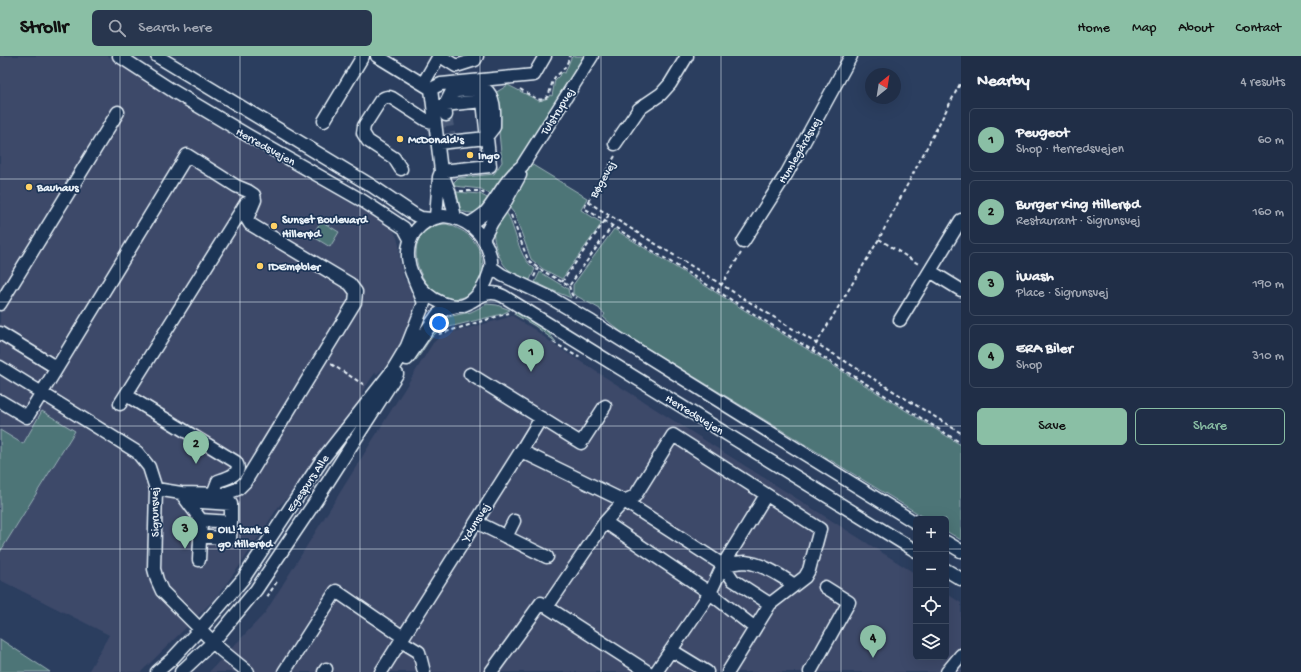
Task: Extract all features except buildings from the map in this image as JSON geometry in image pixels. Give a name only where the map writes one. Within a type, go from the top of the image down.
[{"type":"street","name":"Herredsvejen","points":[[119,56],[173,91],[374,208],[404,228],[410,239]]},
{"type":"street","name":"Herredsvejen","points":[[157,56],[372,186],[415,215],[421,218],[434,218]]},
{"type":"street","points":[[324,121],[363,56]]},
{"type":"street","points":[[427,87],[440,56],[456,66],[475,60],[477,56]]},
{"type":"street","points":[[427,87],[441,84],[534,75],[545,56]]},
{"type":"street","name":"Tulstrupvej","points":[[469,224],[499,203],[519,177],[522,166],[592,56]]},
{"type":"street","name":"Bøgevej","points":[[615,144],[639,109],[661,94],[670,84],[687,56]]},
{"type":"street","name":"Humlegårdsvej","points":[[743,242],[787,173],[851,56]]},
{"type":"street","points":[[380,58],[427,87],[442,109]]},
{"type":"street","points":[[435,123],[449,95],[453,92],[485,89],[492,98],[494,127],[487,137],[490,166],[441,171]]},
{"type":"street","points":[[401,170],[394,158],[368,141],[364,136],[364,126],[376,107],[409,108],[426,120],[435,123],[445,140],[434,218]]},
{"type":"street","points":[[0,304],[118,112]]},
{"type":"street","points":[[445,140],[487,137]]},
{"type":"street","points":[[0,401],[27,417],[187,155],[236,186],[254,195],[255,200],[247,219],[250,224],[350,284],[356,292],[355,302],[246,482],[238,489],[218,494],[184,497]]},
{"type":"street","points":[[441,171],[449,191],[455,217]]},
{"type":"street","points":[[218,494],[218,481],[229,478],[236,472],[238,469],[238,464],[236,462],[123,399],[246,202]]},
{"type":"street","name":"Tulstrupvej","points":[[483,239],[492,222],[499,203]]},
{"type":"street","points":[[444,216],[455,217],[469,224],[483,239],[488,248],[491,267],[482,289],[472,301],[464,305],[457,306],[442,303],[432,298],[414,279],[408,253],[410,239],[415,231],[423,224],[434,218],[444,216]]},
{"type":"street","points":[[900,320],[961,220]]},
{"type":"street","name":"Herredsvejen","points":[[491,267],[502,275],[549,297],[592,322],[913,521]]},
{"type":"street","points":[[930,270],[961,290]]},
{"type":"street","name":"Egespurs Alle","points":[[157,672],[172,659],[200,629],[243,579],[322,460],[392,371],[407,346],[424,303],[414,279]]},
{"type":"street","name":"Herredsvejen","points":[[472,301],[485,293],[490,292],[499,294],[913,549]]},
{"type":"street","name":"Egespurs Alle","points":[[181,672],[213,642],[256,590],[438,314],[446,309],[457,306]]},
{"type":"street","points":[[0,333],[57,368]]},
{"type":"street","name":"Sigrunsvej","points":[[0,367],[137,452],[148,467],[156,489],[154,569],[162,591],[221,650],[248,672]]},
{"type":"street","points":[[470,374],[581,443],[605,406]]},
{"type":"street","name":"Ydunsvej","points":[[381,672],[541,418]]},
{"type":"street","points":[[547,607],[605,522],[624,502],[635,496],[673,435],[820,529],[809,570],[805,577],[770,604],[728,672]]},
{"type":"street","points":[[521,451],[624,502],[724,564],[733,580],[770,604]]},
{"type":"street","points":[[156,489],[184,497],[231,504]]},
{"type":"street","points":[[218,494],[231,504]]},
{"type":"street","points":[[656,672],[710,593],[724,564],[766,495]]},
{"type":"street","points":[[184,497],[201,520],[199,560]]},
{"type":"street","points":[[200,536],[230,539],[231,504]]},
{"type":"street","points":[[201,520],[231,522]]},
{"type":"street","points":[[506,537],[514,521]]},
{"type":"street","points":[[476,522],[547,557]]},
{"type":"street","points":[[605,522],[710,593],[755,628]]},
{"type":"street","points":[[949,544],[961,551]]},
{"type":"street","points":[[724,564],[745,562],[761,566],[780,575],[794,585]]},
{"type":"street","points":[[949,572],[961,579]]},
{"type":"street","points":[[810,672],[849,602],[826,587]]},
{"type":"street","points":[[284,672],[336,591],[419,652],[424,672]]},
{"type":"street","points":[[491,672],[541,603],[648,672]]},
{"type":"street","points":[[671,650],[707,672]]},
{"type":"street","points":[[947,672],[961,655]]},
{"type":"path","points":[[551,75],[556,77]]},
{"type":"path","points":[[812,350],[879,239],[961,82]]},
{"type":"path","name":"Bøgevej","points":[[605,222],[584,208],[618,151],[615,144]]},
{"type":"path","points":[[449,191],[479,192],[487,195],[499,203],[510,212],[528,260],[538,268],[569,286],[612,226]]},
{"type":"path","points":[[588,202],[961,433]]},
{"type":"path","points":[[562,282],[609,215]]},
{"type":"path","points":[[605,222],[961,443]]},
{"type":"path","points":[[879,239],[930,270]]},
{"type":"path","points":[[717,292],[742,250],[743,242]]},
{"type":"path","points":[[529,287],[538,268]]},
{"type":"path","points":[[435,337],[444,332],[506,315],[514,310],[518,305]]},
{"type":"path","points":[[321,358],[375,391]]},
{"type":"path","points":[[265,599],[278,580]]},
{"type":"shaded area","points":[[0,56],[108,56],[169,96],[374,216],[390,227],[394,231],[399,245],[400,264],[404,278],[415,296],[414,311],[409,328],[394,359],[377,374],[375,373],[362,392],[363,393],[356,411],[311,464],[290,495],[279,506],[241,564],[215,599],[141,672],[88,672],[109,635],[0,580],[0,552],[75,431],[23,444],[0,430]]},
{"type":"shaded area","points":[[511,315],[535,330],[556,346],[913,572],[913,660],[949,660],[949,595],[961,603],[961,672],[209,672],[265,613],[433,343],[442,335],[506,318]]},
{"type":"green space","points":[[573,56],[584,56],[513,169],[493,196],[481,189],[454,186],[454,182],[458,178],[494,174],[502,162],[495,93],[508,85],[539,101],[548,98],[550,95],[552,96],[555,80],[563,72],[565,73]]},
{"type":"green space","points":[[531,164],[587,198],[581,210],[602,223],[562,279],[543,269],[531,259],[514,213],[508,206]]},
{"type":"green space","points":[[454,192],[480,194],[489,199],[487,205],[482,210],[467,213],[460,209],[456,202]]},
{"type":"green space","points":[[505,211],[508,214],[518,244],[526,261],[535,269],[530,280],[509,270],[502,262],[497,250],[494,233]]},
{"type":"green space","points":[[321,221],[339,232],[330,247],[312,236]]},
{"type":"green space","points":[[447,224],[461,230],[473,240],[478,247],[483,263],[483,272],[478,287],[472,293],[464,297],[448,298],[435,292],[425,280],[418,266],[416,251],[420,238],[430,228]]},
{"type":"green space","points":[[614,229],[961,445],[961,540],[949,533],[949,516],[922,516],[621,332],[603,317],[605,314],[600,309],[573,294],[573,285]]},
{"type":"green space","points":[[540,272],[568,289],[571,298],[535,282]]},
{"type":"green space","points":[[487,304],[497,305],[510,310],[502,314],[441,329],[436,333],[418,358],[410,366],[410,363],[442,319],[471,312]]},
{"type":"green space","points":[[515,312],[548,332],[556,342],[535,326],[514,314]]},
{"type":"green space","points":[[42,411],[75,431],[0,552],[0,430],[23,444]]},
{"type":"green space","points":[[0,639],[50,672],[0,672]]},
{"type":"tunnel","points":[[446,115],[449,134]]},
{"type":"place","name":"McDonald's","points":[[400,139]]},
{"type":"place","name":"Ingo","points":[[470,155]]},
{"type":"place","name":"Bauhaus","points":[[29,187]]},
{"type":"place","name":"Sunset Boulevard Hillerød","points":[[274,226]]},
{"type":"place","name":"IDEmøbler","points":[[260,266]]},
{"type":"place","name":"Peugeot","points":[[531,372]]},
{"type":"place","name":"Burger King Hillerød","points":[[196,464]]},
{"type":"place","name":"OIL! tank & go Hillerød","points":[[210,536]]},
{"type":"place","name":"iWash","points":[[185,549]]},
{"type":"place","name":"ERA Biler","points":[[873,658]]}]
